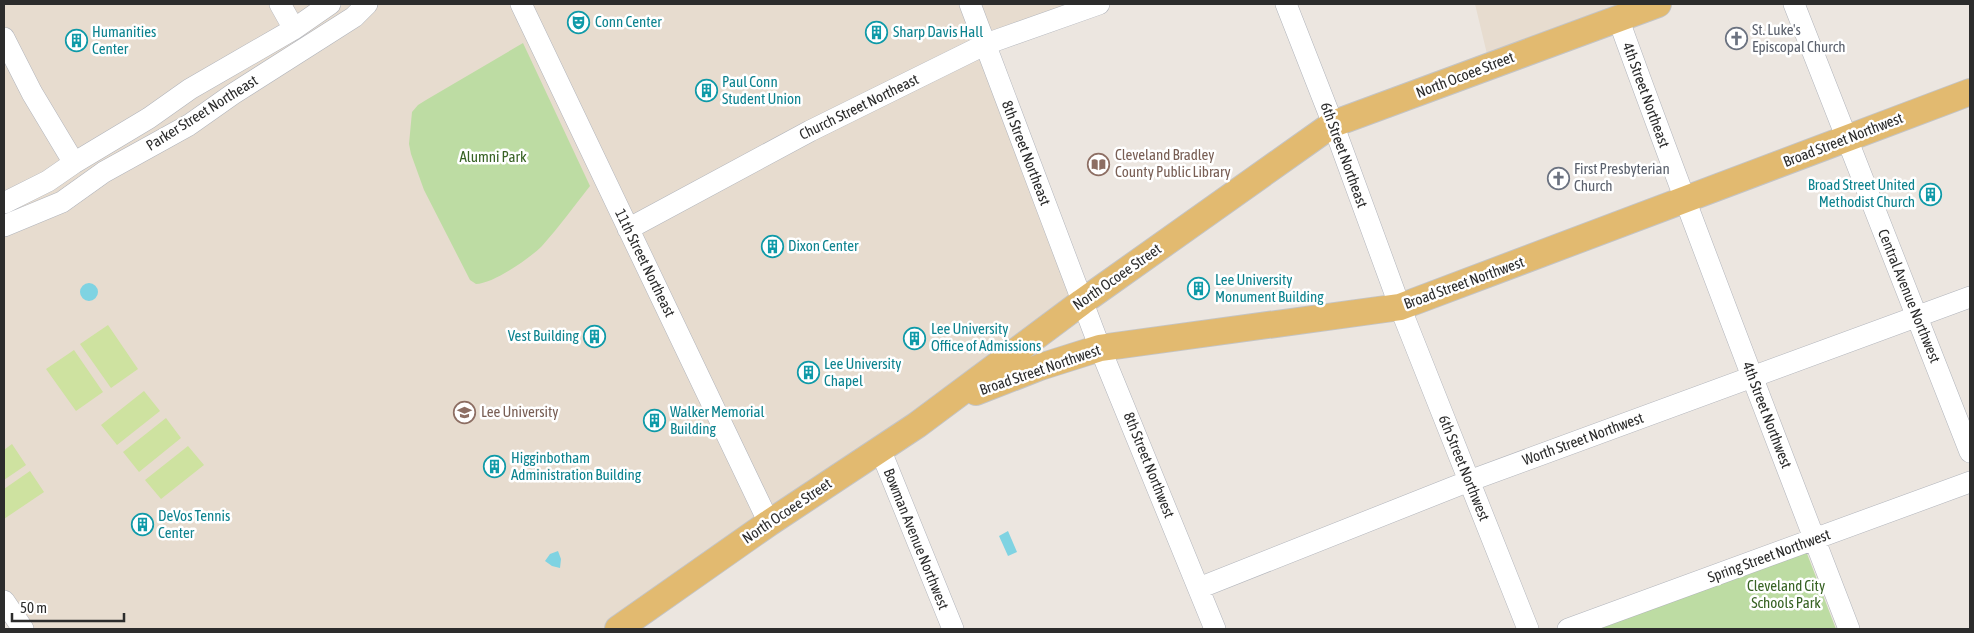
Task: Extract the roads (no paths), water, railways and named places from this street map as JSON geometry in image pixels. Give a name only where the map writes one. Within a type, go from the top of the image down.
[{"type":"main road","name":"North Ocoee Street","points":[[618,629],[769,522],[917,425],[1082,302],[1333,124],[1658,4]]},
{"type":"main road","name":"Broad Street Northwest","points":[[917,425],[980,390],[1040,367],[1100,348],[1400,308],[1970,92]]},
{"type":"street","points":[[280,4],[294,29]]},
{"type":"street","name":"Parker Street Northeast","points":[[4,204],[48,181],[74,163],[149,118],[190,89],[294,29],[330,4]]},
{"type":"street","name":"Parker Street Northeast","points":[[4,226],[62,202],[104,172],[189,125],[233,94],[354,17],[367,4]]},
{"type":"street","name":"11th Street Northeast","points":[[521,4],[769,522]]},
{"type":"street","name":"8th Street Northeast","points":[[970,4],[1082,302]]},
{"type":"street","name":"Church Street Northeast","points":[[628,229],[810,131],[986,44],[1099,4]]},
{"type":"street","name":"6th Street Northeast","points":[[1286,4],[1333,124],[1400,308]]},
{"type":"street","name":"Central Avenue Northwest","points":[[1794,4],[1970,452]]},
{"type":"street","name":"4th Street Northeast","points":[[1618,18],[1684,201]]},
{"type":"street","points":[[4,38],[32,93],[74,163]]},
{"type":"street","name":"4th Street Northwest","points":[[1684,201],[1850,629]]},
{"type":"street","name":"Worth Street Northwest","points":[[1199,588],[1469,481],[1970,297]]},
{"type":"street","name":"8th Street Northwest","points":[[1082,302],[1215,629]]},
{"type":"street","name":"6th Street Northwest","points":[[1400,308],[1528,629]]},
{"type":"street","name":"Bowman Avenue Northwest","points":[[880,449],[953,629]]},
{"type":"street","name":"Spring Street Northwest","points":[[1568,629],[1970,482]]},
{"type":"street","points":[[4,601],[23,629]]},
{"type":"water","points":[[89,283],[95,286],[98,292],[95,298],[89,301],[83,298],[80,292],[83,286]]},
{"type":"water","points":[[1008,531],[1017,552],[1008,556],[999,536]]},
{"type":"water","points":[[558,551],[561,559],[560,568],[552,566],[545,561],[550,554]]},
{"type":"place","name":"Conn Center","points":[[579,22]]},
{"type":"place","name":"Sharp Davis Hall","points":[[877,32]]},
{"type":"place","name":"St. Luke's Episcopal Church","points":[[1736,39]]},
{"type":"place","name":"Humanities Center","points":[[76,41]]},
{"type":"place","name":"Paul Conn Student Union","points":[[706,91]]},
{"type":"place","name":"Cleveland Bradley County Public Library","points":[[1099,164]]},
{"type":"place","name":"First Presbyterian Church","points":[[1558,178]]},
{"type":"place","name":"Broad Street United Methodist Church","points":[[1931,194]]},
{"type":"place","name":"Dixon Center","points":[[772,246]]},
{"type":"place","name":"Lee University Monument Building","points":[[1199,289]]},
{"type":"place","name":"Vest Building","points":[[595,336]]},
{"type":"place","name":"Lee University Office of Admissions","points":[[915,338]]},
{"type":"place","name":"Lee University Chapel","points":[[808,373]]},
{"type":"place","name":"Lee University","points":[[465,412]]},
{"type":"place","name":"Walker Memorial Building","points":[[654,421]]},
{"type":"place","name":"Higginbotham Administration Building","points":[[495,467]]},
{"type":"place","name":"DeVos Tennis Center","points":[[142,525]]},
{"type":"park label","name":"Alumni Park","points":[[493,157]]},
{"type":"park label","name":"Cleveland City Schools Park","points":[[1786,594]]}]
